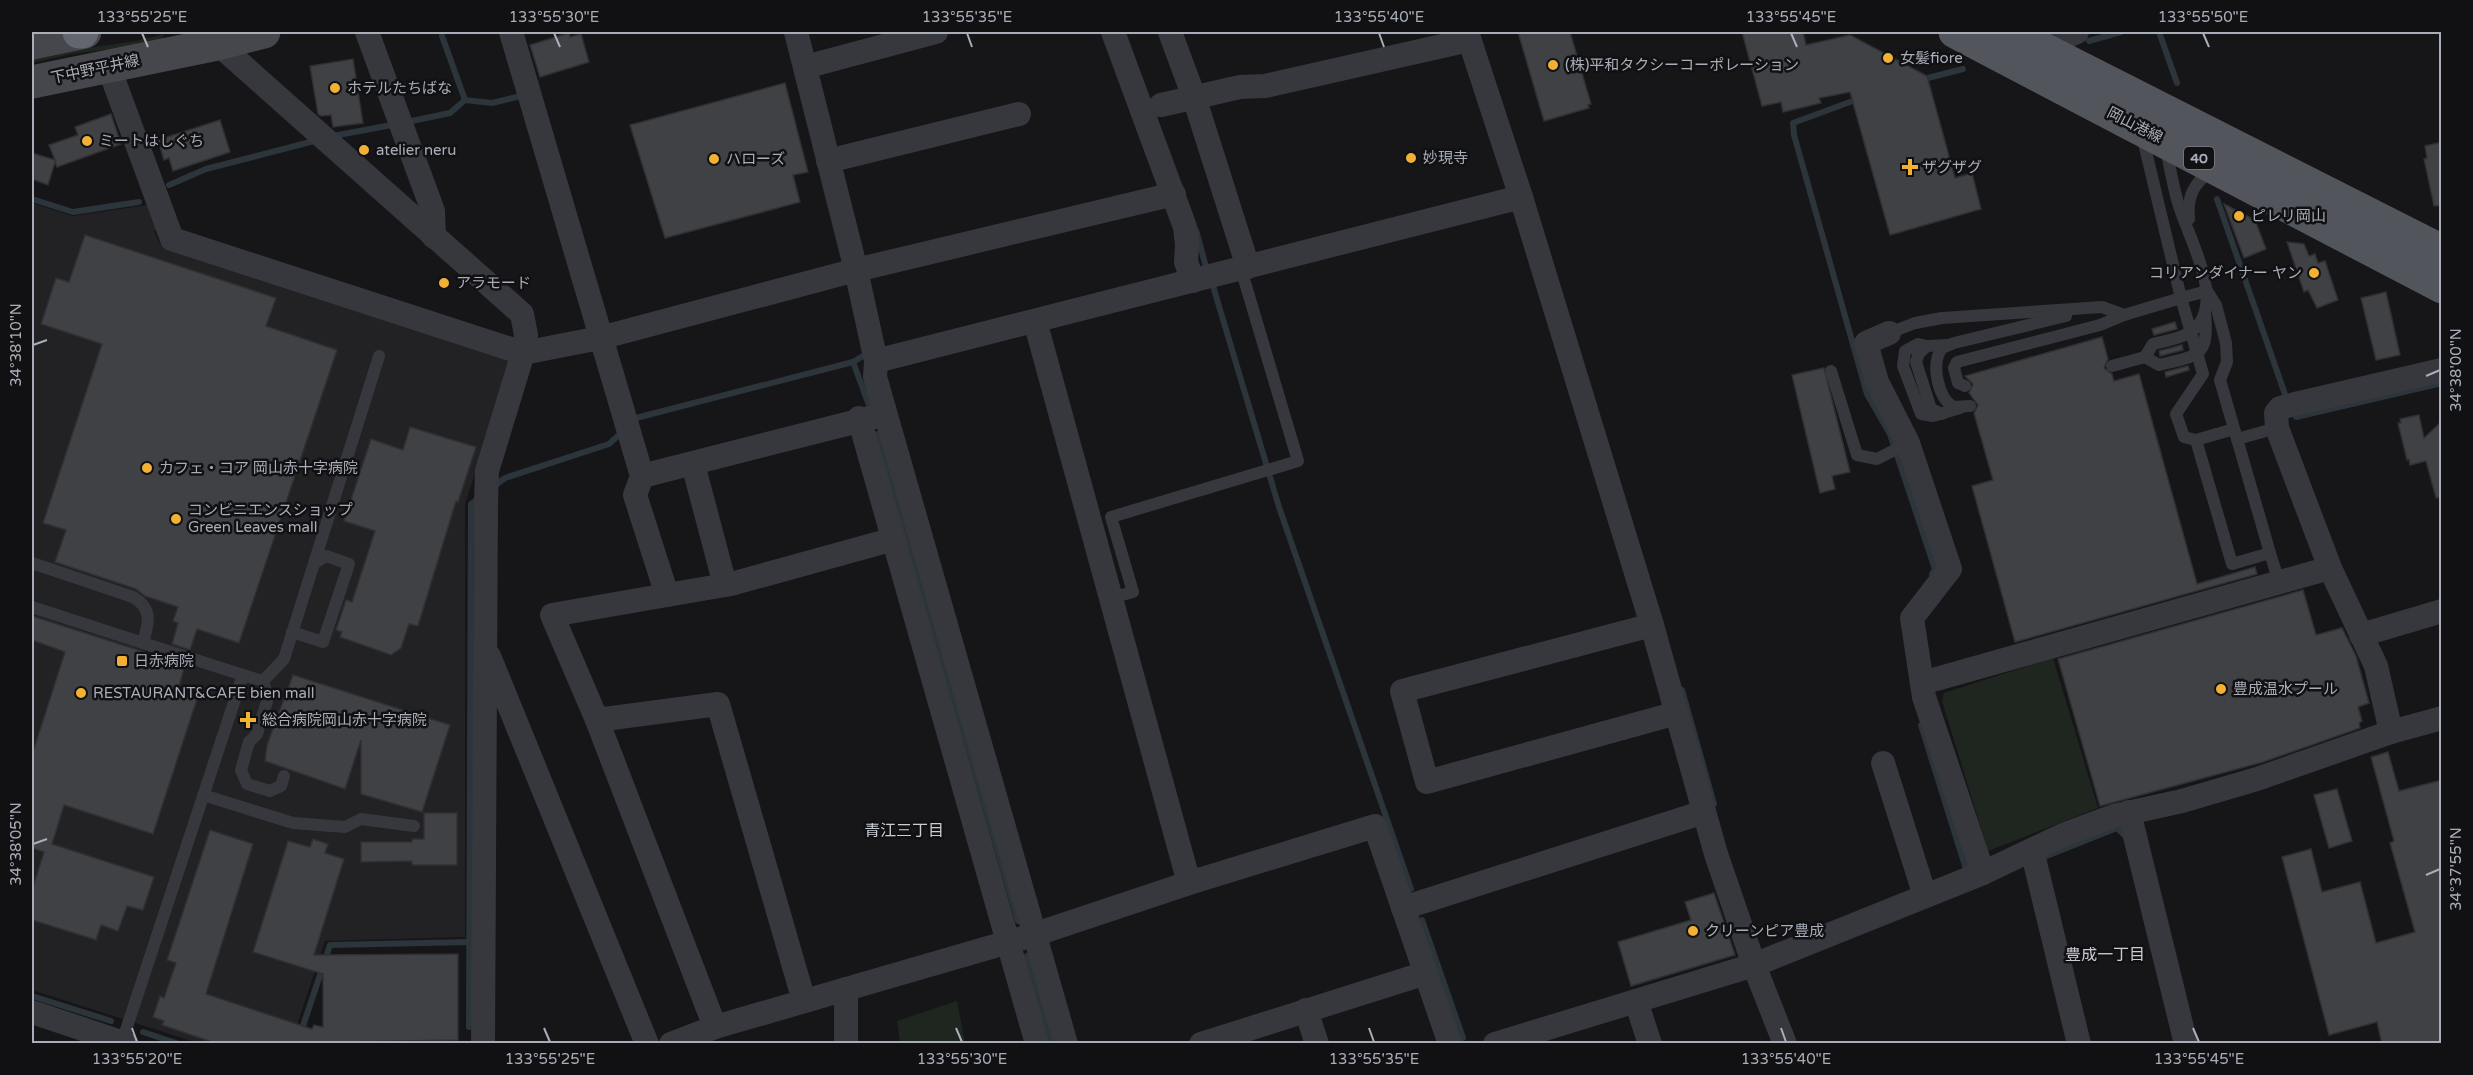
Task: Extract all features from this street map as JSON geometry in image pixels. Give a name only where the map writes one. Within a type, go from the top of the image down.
[{"type":"main road","name":"岡山港線","points":[[1955,32],[2031,57],[2156,127],[2218,168],[2442,287]]},
{"type":"main road","name":"岡山港線","points":[[2010,32],[2031,57]]},
{"type":"main road","name":"岡山港線","points":[[2156,127],[2442,251]]},
{"type":"street","points":[[32,43],[82,32]]},
{"type":"street","name":"下中野平井線","points":[[32,82],[211,38],[264,32]]},
{"type":"street","points":[[367,32],[433,211],[434,237]]},
{"type":"street","points":[[511,32],[642,476],[635,495],[667,595]]},
{"type":"street","points":[[796,32],[855,270],[876,361],[875,377],[885,416],[1066,1044]]},
{"type":"street","points":[[805,67],[936,32]]},
{"type":"street","points":[[1113,32],[1185,227],[1186,262],[1193,281]]},
{"type":"street","points":[[1170,32],[1194,97],[1244,268]]},
{"type":"street","points":[[2031,57],[2077,32]]},
{"type":"street","points":[[1161,105],[1240,87],[1265,86],[1468,36],[1521,197],[1652,625],[1704,812],[1760,962],[1785,1044]]},
{"type":"street","points":[[211,38],[522,314],[526,335],[523,353],[487,471],[483,1044]]},
{"type":"street","points":[[108,65],[172,239],[523,353],[600,338],[855,270],[1174,194]]},
{"type":"street","points":[[828,161],[1019,114]]},
{"type":"street","points":[[876,361],[1521,197]]},
{"type":"street","points":[[1035,321],[1189,883]]},
{"type":"street","points":[[1888,333],[1866,343],[1900,447],[1950,569],[1912,618],[1924,697],[1974,876]]},
{"type":"street","points":[[2391,732],[2376,666],[2330,568],[2285,413],[2442,370]]},
{"type":"street","points":[[642,476],[859,418],[885,416]]},
{"type":"street","points":[[859,418],[1037,1044]]},
{"type":"street","points":[[693,464],[725,585]]},
{"type":"street","points":[[715,1027],[597,720],[552,615],[725,585],[894,539]]},
{"type":"street","points":[[1922,683],[2330,568]]},
{"type":"street","points":[[2361,635],[2442,611]]},
{"type":"street","points":[[1652,625],[1402,691],[1427,782],[1677,713]]},
{"type":"street","points":[[484,645],[647,1044]]},
{"type":"street","points":[[597,720],[718,704],[804,1001]]},
{"type":"street","points":[[1495,1044],[1760,962],[1974,876],[2034,857],[2073,831],[2129,812],[2182,801],[2257,779],[2391,732],[2442,718]]},
{"type":"street","points":[[1883,764],[1925,896]]},
{"type":"street","points":[[1403,908],[1704,812]]},
{"type":"street","points":[[2129,812],[2186,1044]]},
{"type":"street","points":[[671,1044],[715,1027],[1033,935],[1189,883],[1375,826],[1450,1044]]},
{"type":"street","points":[[2034,857],[2079,1044]]},
{"type":"street","points":[[1201,1044],[1426,973]]},
{"type":"street","points":[[846,989],[846,1044]]},
{"type":"street","points":[[1636,1001],[1650,1044]]},
{"type":"street","points":[[1306,1010],[1317,1044]]},
{"type":"street","points":[[32,1012],[124,1043]]},
{"type":"lane","points":[[2279,582],[2270,553],[2236,434],[2220,380],[2227,362],[2226,343],[2216,305],[2207,291],[2156,127],[2141,140],[2181,298],[2203,374],[2176,414],[2184,438],[2196,440],[2236,434],[2285,413]]},
{"type":"lane","points":[[2189,228],[2188,206],[2191,194],[2201,178],[2218,168]]},
{"type":"lane","points":[[1111,598],[1133,592],[1111,517],[1298,461],[1244,268]]},
{"type":"lane","points":[[1965,386],[1959,383],[1954,368],[1957,362],[2100,324],[2207,291]]},
{"type":"lane","points":[[2112,366],[2145,357],[2153,344],[2191,331],[2198,325],[2207,291]]},
{"type":"lane","points":[[1888,333],[1915,323],[1942,318],[2102,307],[2124,315]]},
{"type":"lane","points":[[1948,345],[1938,354],[1936,369],[1945,399],[1953,407],[1966,407],[1928,417],[1918,411],[1903,366],[1904,355],[1909,347],[1918,344],[1948,345],[2102,307]]},
{"type":"lane","points":[[2145,357],[2159,365],[2197,354],[2206,344],[2204,308]]},
{"type":"lane","points":[[263,681],[284,659],[379,356]]},
{"type":"lane","points":[[1831,371],[1857,455],[1877,459],[1900,447]]},
{"type":"lane","points":[[2196,440],[2232,564],[2270,553]]},
{"type":"lane","points":[[292,632],[323,642],[349,564],[326,556],[315,563]]},
{"type":"lane","points":[[32,563],[133,597],[142,603],[150,620],[143,642]]},
{"type":"lane","points":[[32,607],[263,681]]},
{"type":"lane","points":[[124,1043],[243,675]]},
{"type":"lane","points":[[263,681],[268,698],[257,734],[249,742],[241,770],[247,784],[270,791],[281,786],[284,776]]},
{"type":"lane","points":[[203,795],[293,823],[345,827],[361,819],[414,826]]},
{"type":"shaded area","points":[[164,34],[162,43],[71,54],[32,63],[32,56],[136,41]]},
{"type":"shaded area","name":"総合病院岡山赤十字病院","points":[[32,203],[73,216],[148,205],[158,229],[154,231],[160,244],[513,357],[465,504],[465,937],[325,941],[291,1043],[198,1043],[32,990]]},
{"type":"shaded area","points":[[2053,658],[2098,808],[1988,851],[1942,701],[1944,693]]},
{"type":"shaded area","points":[[957,1001],[965,1043],[900,1043],[897,1021]]},
{"type":"building","points":[[1518,32],[1570,32],[1591,104],[1588,105],[1589,108],[1544,121]]},
{"type":"building","points":[[1742,32],[1803,32],[1806,45],[1850,35],[1927,76],[1955,178],[1972,173],[1981,209],[1890,235],[1850,92],[1819,98],[1821,103],[1783,112],[1781,102],[1762,106]]},
{"type":"building","points":[[569,33],[570,37],[581,34],[589,62],[540,77],[530,45]]},
{"type":"building","points":[[353,59],[363,123],[333,127],[331,115],[318,114],[310,66]]},
{"type":"building","points":[[785,83],[808,172],[793,175],[800,202],[665,238],[630,125]]},
{"type":"building","points":[[111,114],[121,144],[57,167],[55,162],[48,185],[32,179],[32,153],[55,160],[49,145],[78,135],[75,127]]},
{"type":"building","points":[[220,120],[230,152],[173,171],[169,158],[164,160],[158,140]]},
{"type":"building","points":[[2442,142],[2442,205],[2434,206],[2424,159],[2427,158],[2425,146]]},
{"type":"building","points":[[2224,204],[2255,220],[2266,249],[2244,258]]},
{"type":"building","points":[[85,235],[276,298],[266,326],[337,350],[239,643],[197,629],[190,650],[172,644],[178,623],[173,621],[178,607],[145,596],[136,589],[55,562],[66,530],[43,523],[102,344],[41,324],[56,278],[69,282]]},
{"type":"building","points":[[2287,242],[2304,244],[2309,256],[2315,254],[2318,263],[2325,261],[2338,300],[2317,308],[2308,290],[2304,292]]},
{"type":"building","points":[[2386,292],[2400,355],[2376,360],[2361,298]]},
{"type":"building","points":[[2175,322],[2177,329],[2154,335],[2152,329]]},
{"type":"building","points":[[2102,337],[2108,359],[2104,368],[2112,374],[2114,381],[2139,374],[2197,584],[2255,567],[2257,574],[2015,642],[1972,486],[1993,480],[1974,413],[1978,405],[1969,393],[1973,384],[1965,376]]},
{"type":"building","points":[[2182,345],[2183,350],[2160,356],[2159,351]]},
{"type":"building","points":[[2188,366],[2189,370],[2166,377],[2165,372]]},
{"type":"building","points":[[1824,368],[1850,472],[1832,476],[1835,489],[1820,493],[1792,375]]},
{"type":"building","points":[[2419,415],[2424,438],[2442,421],[2442,497],[2436,498],[2426,461],[2410,465],[2409,459],[2407,460],[2398,423],[2401,423],[2400,419]]},
{"type":"building","points":[[410,427],[476,447],[458,502],[456,501],[418,626],[409,624],[401,648],[391,655],[340,637],[342,632],[336,630],[346,600],[352,602],[375,531],[344,521],[371,439],[403,450]]},
{"type":"building","points":[[2303,590],[2316,635],[2342,628],[2356,656],[2369,703],[2358,707],[2362,721],[2359,723],[2360,728],[2263,762],[2100,806],[2058,659]]},
{"type":"building","points":[[32,616],[185,665],[177,693],[197,699],[153,834],[64,805],[52,844],[154,877],[143,910],[127,906],[118,931],[101,925],[96,940],[32,920],[32,890],[44,852],[32,848],[32,755],[65,652],[32,640]]},
{"type":"building","points":[[293,675],[450,725],[422,812],[361,794],[361,740],[345,789],[265,761],[267,745]]},
{"type":"building","points":[[2388,752],[2399,791],[2442,780],[2442,1044],[2382,1044],[2377,1022],[2329,1035],[2282,857],[2311,849],[2322,892],[2360,882],[2376,943],[2415,932],[2390,843],[2394,841],[2371,757]]},
{"type":"building","points":[[2337,789],[2352,841],[2329,848],[2314,795]]},
{"type":"building","points":[[424,813],[457,813],[457,865],[412,865],[412,861],[361,862],[361,842],[412,842],[412,839],[424,839]]},
{"type":"building","points":[[210,830],[253,844],[206,994],[312,1029],[314,1025],[323,1027],[323,974],[253,952],[288,841],[310,847],[313,839],[328,844],[325,853],[344,859],[314,955],[458,954],[458,1040],[218,1044],[162,1025],[164,1021],[153,1017],[160,996],[164,998],[176,963],[167,960]]},
{"type":"building","name":"クリーンピア豊成","points":[[1714,893],[1735,955],[1631,986],[1618,942],[1691,920],[1685,902]]},
{"type":"waterway","points":[[2089,41],[2121,32]]},
{"type":"waterway","points":[[2159,32],[2177,83]]},
{"type":"waterway","points":[[442,36],[465,100]]},
{"type":"waterway","points":[[1920,80],[1963,69]]},
{"type":"waterway","points":[[407,122],[450,113],[465,100],[492,103],[521,96]]},
{"type":"waterway","points":[[1858,99],[1793,123],[1794,135],[1867,394],[1890,434],[1935,569],[1932,574]]},
{"type":"waterway","points":[[333,136],[397,124]]},
{"type":"waterway","points":[[169,185],[206,169],[318,140]]},
{"type":"waterway","points":[[32,199],[73,212],[139,202]]},
{"type":"waterway","points":[[2217,199],[2287,400]]},
{"type":"waterway","points":[[1196,230],[1206,267]]},
{"type":"waterway","points":[[1213,286],[1279,507],[1411,889]]},
{"type":"waterway","points":[[868,353],[853,362],[870,408]]},
{"type":"waterway","points":[[632,423],[636,418],[853,362]]},
{"type":"waterway","points":[[2293,411],[2296,417],[2442,383]]},
{"type":"waterway","points":[[493,487],[505,478],[609,444],[622,432]]},
{"type":"waterway","points":[[878,434],[1018,921]]},
{"type":"waterway","points":[[469,1027],[471,504],[480,497]]},
{"type":"waterway","points":[[1682,690],[1714,804]]},
{"type":"waterway","points":[[1921,725],[1967,872]]},
{"type":"waterway","points":[[2044,857],[2117,828],[2124,835]]},
{"type":"waterway","points":[[1422,920],[1463,1038]]},
{"type":"waterway","points":[[297,1044],[330,945],[471,942]]},
{"type":"waterway","points":[[1027,956],[1052,1044]]},
{"type":"waterway","points":[[32,996],[111,1021]]},
{"type":"waterway","points":[[143,1032],[179,1044]]},
{"type":"place","name":"女髪fiore","points":[[1888,58]]},
{"type":"place","name":"(株)平和タクシーコーポレーション","points":[[1553,65]]},
{"type":"place","name":"ホテルたちばな","points":[[335,88]]},
{"type":"place","name":"ミートはしぐち","points":[[87,141]]},
{"type":"place","name":"atelier neru","points":[[364,150]]},
{"type":"place","name":"妙現寺","points":[[1411,158]]},
{"type":"place","name":"ハローズ","points":[[714,159]]},
{"type":"place","name":"ザグザグ","points":[[1910,167]]},
{"type":"place","name":"ピレリ岡山","points":[[2239,216]]},
{"type":"place","name":"コリアンダイナー ヤン","points":[[2314,273]]},
{"type":"place","name":"アラモード","points":[[444,283]]},
{"type":"place","name":"カフェ・コア 岡山赤十字病院","points":[[147,468]]},
{"type":"place","name":"コンビニエンスショップ Green Leaves mall","points":[[176,519]]},
{"type":"place","name":"日赤病院","points":[[122,661]]},
{"type":"place","name":"豊成温水プール","points":[[2221,689]]},
{"type":"place","name":"RESTAURANT&CAFE bien mall","points":[[81,693]]},
{"type":"place","name":"総合病院岡山赤十字病院","points":[[248,720]]},
{"type":"place","name":"クリーンピア豊成","points":[[1693,931]]},
{"type":"district","name":"青江三丁目","points":[[904,831]]},
{"type":"district","name":"豊成一丁目","points":[[2105,955]]}]
